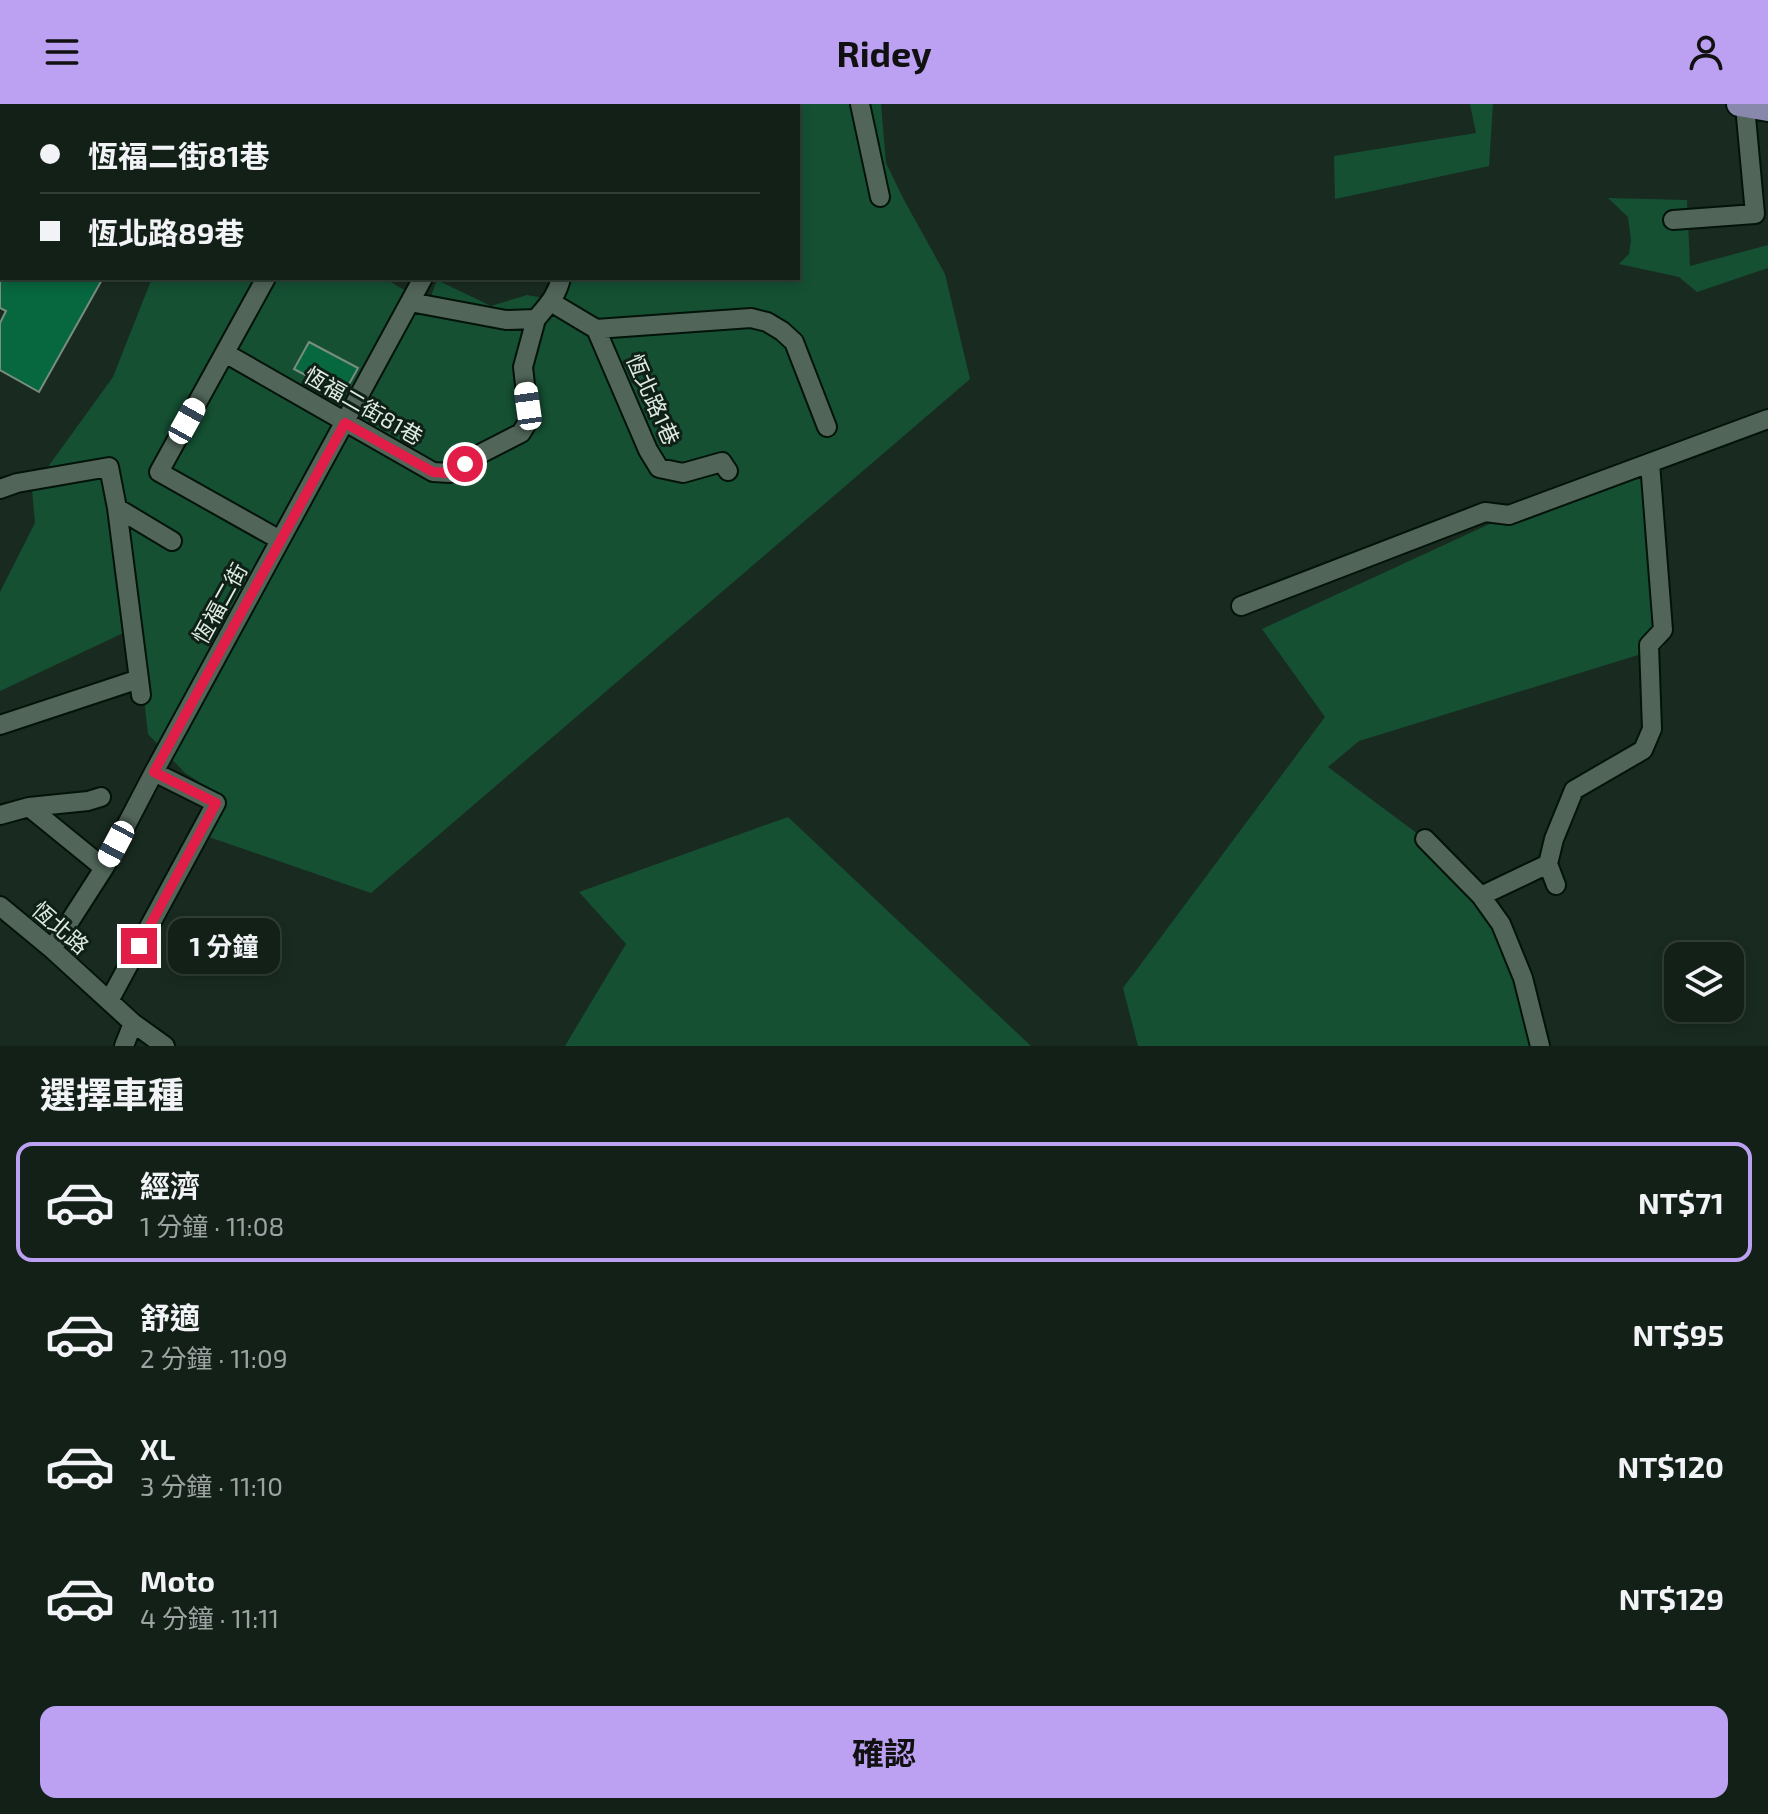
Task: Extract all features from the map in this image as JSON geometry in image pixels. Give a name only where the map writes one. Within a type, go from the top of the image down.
[{"type":"street","points":[[860,104],[880,197]]},
{"type":"street","points":[[1673,220],[1755,214],[1751,106]]},
{"type":"street","points":[[265,280],[159,472],[280,540]]},
{"type":"street","name":"恆福二街","points":[[52,949],[104,868],[422,280]]},
{"type":"street","points":[[410,302],[506,320],[536,319],[557,293],[560,280]]},
{"type":"street","points":[[551,302],[596,329],[751,318],[767,322],[794,342],[827,427]]},
{"type":"street","name":"恆福二街81巷","points":[[225,353],[433,472],[450,473],[521,433],[529,420],[523,367],[536,319]]},
{"type":"street","name":"恆北路1巷","points":[[596,329],[648,450],[659,468],[683,473],[722,462],[728,471]]},
{"type":"street","points":[[1241,606],[1485,512],[1509,515],[1768,419]]},
{"type":"street","points":[[1556,885],[1548,864],[1554,839],[1574,790],[1643,750],[1652,729],[1649,645],[1663,630],[1650,463]]},
{"type":"street","points":[[0,489],[17,483],[109,467],[140,687],[0,725]]},
{"type":"street","points":[[117,508],[172,541]]},
{"type":"street","points":[[109,1001],[216,803],[154,772]]},
{"type":"street","points":[[0,815],[29,807],[101,797]]},
{"type":"street","points":[[29,807],[104,868]]},
{"type":"street","points":[[1425,839],[1481,896],[1501,924],[1523,978],[1540,1046]]},
{"type":"street","points":[[1481,896],[1548,864]]},
{"type":"street","name":"恆北路","points":[[0,906],[133,1023],[165,1046]]},
{"type":"street","points":[[124,1046],[133,1023]]},
{"type":"green space","points":[[800,104],[881,104],[886,163],[945,274],[970,379],[371,893],[206,836],[226,799],[185,773],[148,734],[136,627],[0,691],[0,592],[35,523],[32,489],[113,377],[151,280],[387,280],[428,304],[437,280],[491,306],[527,295],[561,301],[566,280],[800,280]]},
{"type":"green space","points":[[1470,104],[1493,104],[1489,166],[1335,199],[1334,156],[1476,133]]},
{"type":"green space","points":[[1608,198],[1687,200],[1690,266],[1768,245],[1768,268],[1697,292],[1679,277],[1619,264],[1629,254],[1628,217]]},
{"type":"green space","points":[[1650,463],[1664,647],[1359,741],[1328,767],[1489,887],[1521,954],[1544,1046],[1138,1046],[1123,988],[1325,717],[1262,629],[1509,515]]},
{"type":"green space","points":[[788,817],[1031,1046],[565,1046],[626,944],[579,892]]},
{"type":"building","points":[[0,280],[102,280],[39,392],[0,370],[0,323],[6,311],[0,308]]},
{"type":"building","points":[[309,342],[358,368],[343,395],[294,369]]},
{"type":"route","points":[[139,946],[216,803],[154,772],[345,423],[433,472],[450,473],[465,464]]}]
